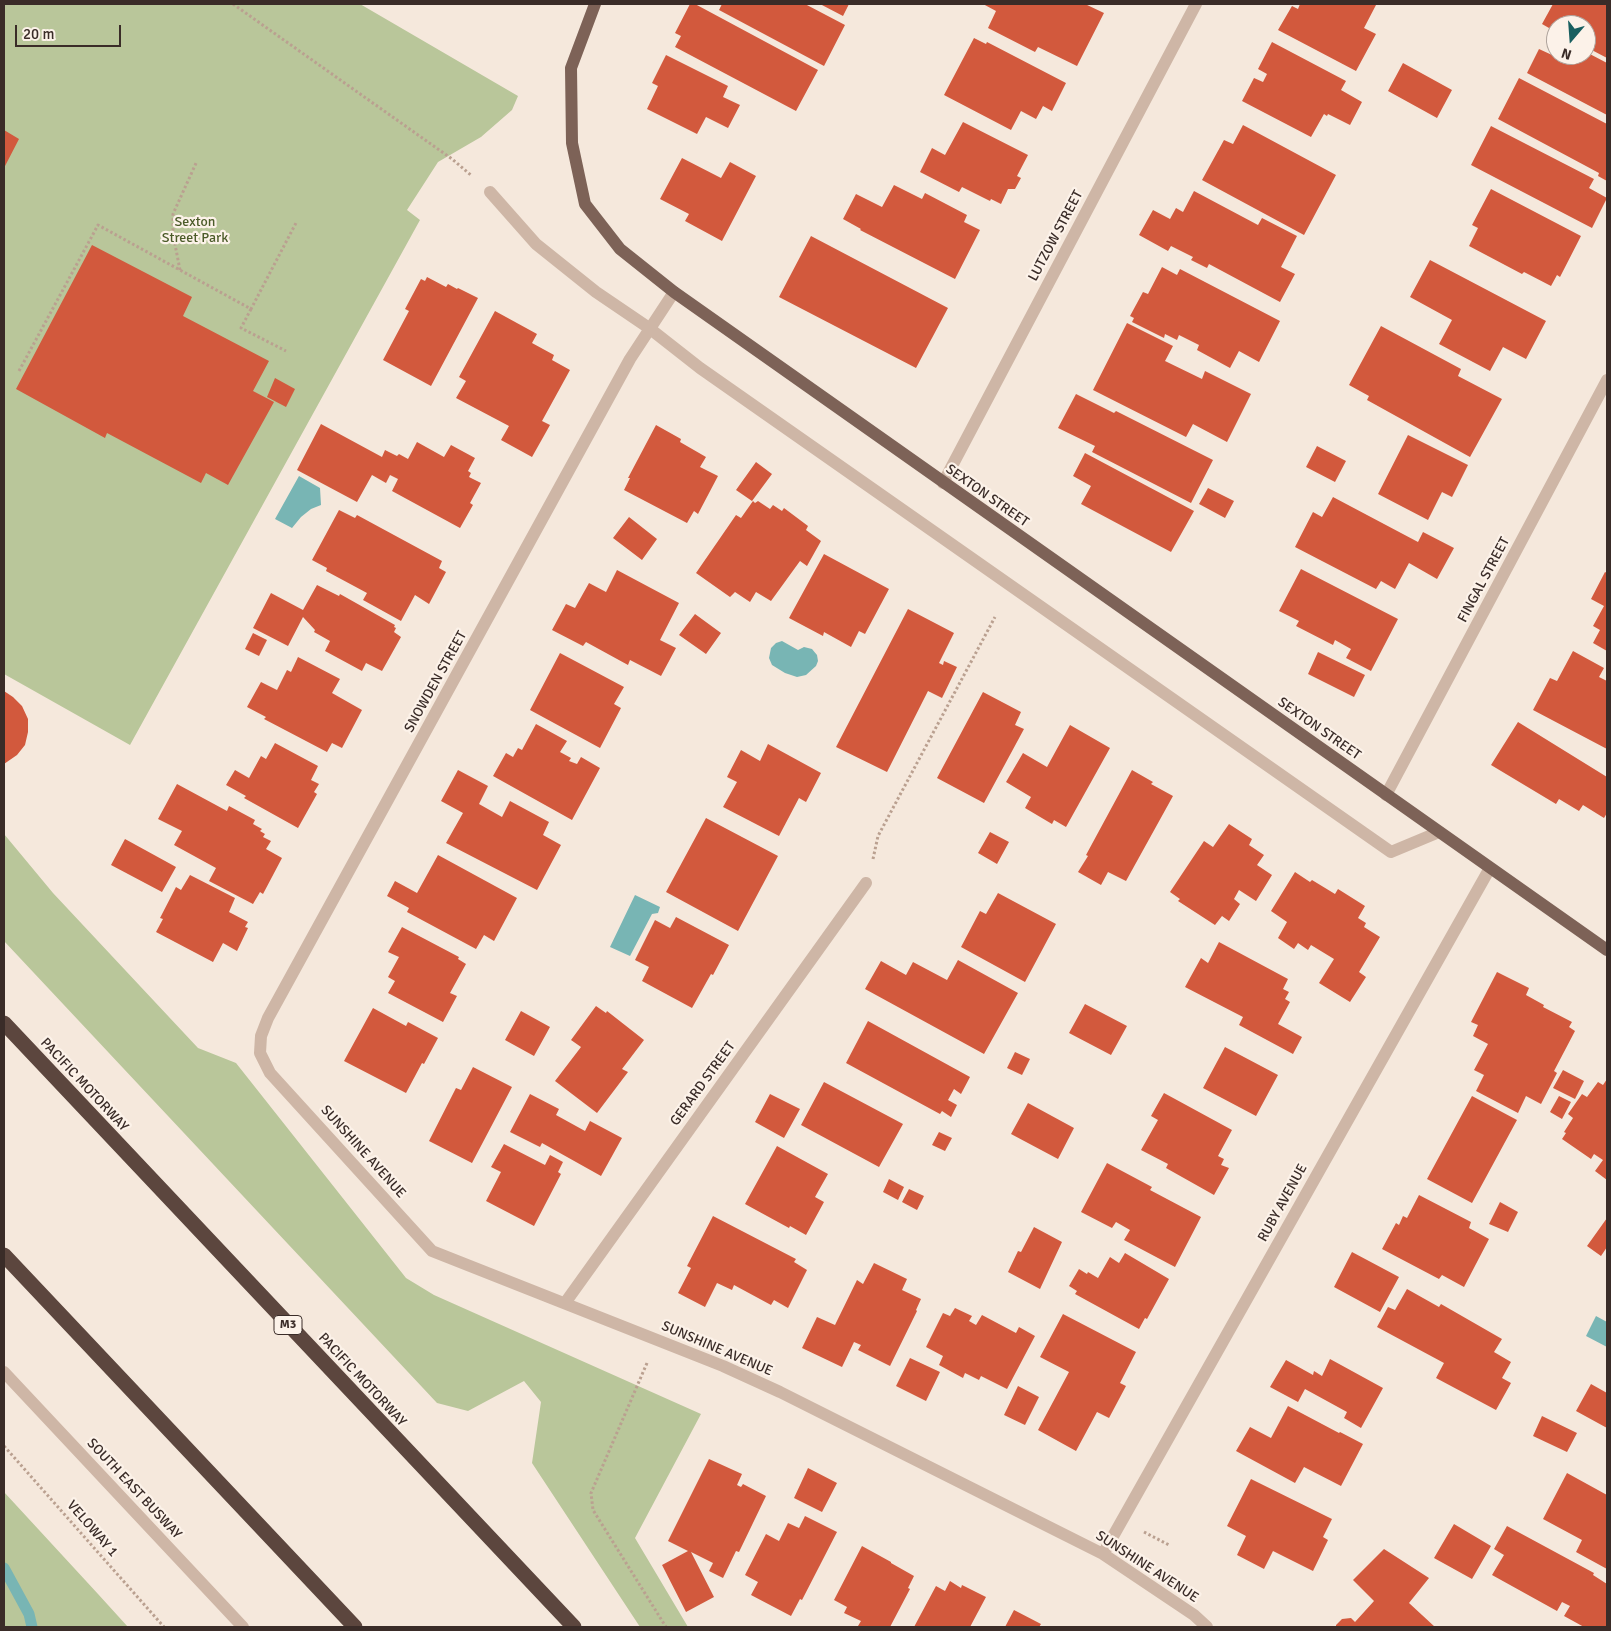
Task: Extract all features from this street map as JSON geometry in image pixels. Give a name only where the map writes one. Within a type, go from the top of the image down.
[{"type":"highway","name":"PACIFIC MOTORWAY","points":[[4,1023],[574,1627]]},
{"type":"highway","points":[[4,1255],[355,1627]]},
{"type":"main road","name":"SEXTON STREET","points":[[595,4],[571,68],[572,143],[584,204],[620,249],[674,292],[1607,950]]},
{"type":"street","name":"LUTZOW STREET","points":[[943,483],[1196,4]]},
{"type":"street","points":[[490,192],[536,244],[596,292],[649,328],[708,374],[1392,852],[1439,832]]},
{"type":"street","name":"SNOWDEN STREET","points":[[260,1053],[261,1036],[268,1018],[626,368],[649,328],[674,292]]},
{"type":"street","name":"FINGAL STREET","points":[[1386,795],[1607,380]]},
{"type":"street","name":"RUBY AVENUE","points":[[1103,1554],[1490,868]]},
{"type":"street","name":"GERARD STREET","points":[[565,1303],[866,883]]},
{"type":"street","name":"SUNSHINE AVENUE","points":[[260,1053],[270,1072],[432,1251],[723,1366],[788,1396],[1103,1554],[1194,1616],[1207,1627]]},
{"type":"street","name":"SOUTH EAST BUSWAY","points":[[4,1372],[243,1627]]},
{"type":"path","points":[[233,4],[452,160],[490,192]]},
{"type":"path","points":[[180,270],[173,234],[173,214],[197,161]]},
{"type":"path","points":[[286,351],[241,328],[296,220]]},
{"type":"path","points":[[19,371],[98,225],[251,308]]},
{"type":"path","points":[[878,836],[995,616]]},
{"type":"path","points":[[649,1360],[591,1492],[593,1510],[666,1627]]},
{"type":"path","name":"VELOWAY 1","points":[[4,1446],[164,1627]]},
{"type":"green space","name":"Sexton Street Park","points":[[4,4],[360,4],[518,96],[512,110],[481,137],[438,162],[407,210],[420,220],[130,745],[4,674]]},
{"type":"green space","points":[[4,834],[53,893],[198,1048],[236,1063],[406,1278],[434,1295],[701,1414],[635,1538],[688,1627],[640,1627],[532,1463],[541,1402],[524,1381],[468,1411],[437,1403],[4,941]]},
{"type":"green space","points":[[4,1492],[98,1594],[128,1627],[4,1627]]},
{"type":"water","points":[[299,476],[320,488],[321,505],[311,509],[292,528],[275,519]]},
{"type":"water","points":[[782,641],[798,650],[804,647],[812,649],[817,655],[818,661],[816,666],[806,675],[797,677],[785,673],[772,665],[769,658],[771,648],[776,643]]},
{"type":"water","points":[[635,895],[660,907],[658,913],[652,914],[630,956],[610,947]]},
{"type":"water","points":[[1596,1316],[1607,1322],[1607,1347],[1586,1336]]},
{"type":"building","points":[[690,4],[695,4],[818,70],[796,111],[675,47],[681,36],[675,33]]},
{"type":"building","points":[[722,4],[805,4],[845,25],[824,66],[719,10]]},
{"type":"building","points":[[820,4],[849,4],[843,16]]},
{"type":"building","points":[[983,4],[1085,4],[1104,13],[1077,66],[1038,47],[1035,52],[988,28],[996,11]]},
{"type":"building","points":[[1300,4],[1376,5],[1364,28],[1376,34],[1356,71],[1278,30],[1292,6],[1298,9]]},
{"type":"building","points":[[1553,4],[1607,4],[1607,58],[1596,52],[1596,15],[1547,15]]},
{"type":"building","points":[[1546,17],[1546,26],[1542,24]]},
{"type":"building","points":[[974,38],[986,44],[987,42],[1066,83],[1052,111],[1043,106],[1036,119],[1021,111],[1011,130],[944,95]]},
{"type":"building","points":[[1272,42],[1346,81],[1341,90],[1362,102],[1350,125],[1328,114],[1327,116],[1324,114],[1311,137],[1242,101],[1254,78],[1263,82],[1267,74],[1258,69]]},
{"type":"building","points":[[1539,49],[1546,52],[1546,65],[1596,65],[1596,57],[1607,63],[1607,115],[1527,73]]},
{"type":"building","points":[[666,55],[728,86],[723,97],[740,105],[728,128],[706,117],[697,134],[647,109],[658,86],[652,83]]},
{"type":"building","points":[[1403,63],[1452,90],[1437,118],[1388,91]]},
{"type":"building","points":[[1519,78],[1607,124],[1607,181],[1598,176],[1599,173],[1498,119]]},
{"type":"building","points":[[963,122],[1028,155],[1017,176],[1021,178],[1015,189],[1008,189],[1001,204],[991,199],[990,201],[962,187],[959,192],[920,172],[932,148],[945,155]]},
{"type":"building","points":[[1243,125],[1336,175],[1304,235],[1202,180],[1224,140],[1233,144]]},
{"type":"building","points":[[1491,126],[1594,179],[1589,188],[1607,198],[1592,228],[1471,165]]},
{"type":"building","points":[[4,130],[19,139],[4,168]]},
{"type":"building","points":[[682,158],[721,178],[730,162],[756,176],[722,241],[685,221],[689,214],[660,199]]},
{"type":"building","points":[[894,185],[922,199],[925,193],[967,215],[964,222],[980,230],[955,279],[860,230],[843,219],[856,194],[882,207]]},
{"type":"building","points":[[1491,189],[1581,236],[1560,277],[1557,275],[1551,286],[1524,272],[1522,274],[1469,246],[1478,228],[1472,225]]},
{"type":"building","points":[[1194,191],[1258,225],[1262,218],[1297,236],[1281,267],[1295,274],[1280,302],[1209,264],[1207,268],[1191,260],[1193,257],[1171,246],[1168,251],[1139,235],[1153,210],[1170,219],[1176,208],[1183,212]]},
{"type":"building","points":[[811,236],[948,308],[916,368],[779,297]]},
{"type":"building","points":[[92,245],[192,297],[183,316],[269,361],[253,391],[274,402],[228,485],[206,473],[201,483],[107,433],[105,438],[16,389]]},
{"type":"building","points":[[1430,260],[1546,321],[1526,359],[1503,347],[1490,371],[1439,344],[1452,320],[1410,297]]},
{"type":"building","points":[[1162,267],[1177,275],[1180,269],[1280,321],[1259,362],[1239,351],[1230,368],[1197,350],[1199,345],[1179,335],[1177,340],[1165,334],[1164,338],[1132,322],[1134,318],[1130,316],[1143,292],[1148,294]]},
{"type":"building","points":[[427,277],[446,287],[448,284],[478,298],[431,386],[383,360],[409,311],[405,309],[421,279],[425,281]]},
{"type":"building","points":[[495,311],[537,334],[532,343],[554,355],[552,360],[570,370],[542,421],[550,425],[532,457],[501,440],[509,426],[456,398],[466,381],[459,377]]},
{"type":"building","points":[[1127,323],[1173,346],[1165,361],[1202,379],[1205,371],[1251,394],[1227,442],[1193,424],[1186,437],[1093,390]]},
{"type":"building","points":[[1381,326],[1461,369],[1458,376],[1502,399],[1470,457],[1367,400],[1369,396],[1349,385]]},
{"type":"building","points":[[275,378],[295,389],[286,407],[267,397]]},
{"type":"building","points":[[1076,394],[1114,413],[1116,411],[1213,460],[1191,503],[1092,452],[1095,446],[1058,428]]},
{"type":"building","points":[[321,424],[382,457],[385,450],[408,459],[417,442],[444,457],[451,445],[475,458],[468,471],[471,473],[469,477],[481,483],[470,503],[473,505],[460,528],[392,491],[398,479],[390,475],[386,483],[372,475],[357,502],[297,470]]},
{"type":"building","points":[[656,425],[681,439],[680,442],[706,457],[700,467],[718,476],[698,514],[694,511],[687,523],[624,490],[630,478],[628,478]]},
{"type":"building","points":[[1408,435],[1468,465],[1452,497],[1442,492],[1428,520],[1378,494]]},
{"type":"building","points":[[1317,446],[1346,461],[1335,482],[1306,467]]},
{"type":"building","points":[[1085,453],[1194,511],[1171,552],[1081,504],[1091,486],[1073,476]]},
{"type":"building","points":[[756,462],[772,474],[752,501],[736,490]]},
{"type":"building","points":[[1208,488],[1234,501],[1225,518],[1199,504]]},
{"type":"building","points":[[1333,497],[1418,542],[1423,532],[1454,548],[1437,579],[1409,563],[1395,589],[1381,581],[1376,589],[1295,547],[1313,512],[1322,517]]},
{"type":"building","points":[[753,501],[755,503],[758,501],[770,509],[773,505],[782,511],[784,508],[808,526],[806,530],[821,541],[807,566],[800,561],[771,601],[756,592],[750,602],[735,592],[730,597],[696,573],[736,515],[741,518]]},
{"type":"building","points":[[339,510],[355,518],[357,515],[442,561],[439,568],[446,572],[429,604],[415,595],[401,621],[363,600],[367,593],[326,571],[327,568],[312,560]]},
{"type":"building","points":[[629,517],[657,539],[642,560],[613,538]]},
{"type":"building","points":[[824,554],[889,589],[865,634],[859,631],[851,647],[824,632],[823,636],[789,618]]},
{"type":"building","points":[[1301,569],[1398,619],[1371,671],[1346,658],[1351,649],[1335,640],[1333,645],[1296,626],[1299,621],[1279,611]]},
{"type":"building","points":[[617,570],[679,603],[660,640],[676,648],[661,676],[630,660],[628,665],[586,642],[583,646],[552,630],[566,604],[575,608],[589,583],[606,592]]},
{"type":"building","points":[[1605,572],[1607,573],[1607,651],[1593,643],[1600,630],[1593,626],[1604,606],[1591,599]]},
{"type":"building","points":[[317,585],[339,596],[340,594],[395,625],[394,632],[401,637],[382,671],[366,663],[362,671],[325,651],[330,641],[314,632],[315,630],[303,617],[288,646],[253,628],[271,593],[303,610]]},
{"type":"building","points":[[908,609],[954,633],[939,663],[943,665],[944,661],[957,667],[942,698],[928,691],[887,772],[836,747]]},
{"type":"building","points":[[695,614],[721,633],[706,654],[679,635]]},
{"type":"building","points":[[253,633],[267,640],[259,656],[245,649]]},
{"type":"building","points":[[1573,651],[1604,668],[1599,677],[1607,681],[1607,749],[1533,710],[1550,678],[1557,681]]},
{"type":"building","points":[[1318,652],[1365,675],[1354,697],[1308,674]]},
{"type":"building","points":[[560,653],[624,687],[614,704],[621,708],[600,748],[530,710]]},
{"type":"building","points":[[298,657],[340,679],[332,693],[362,710],[342,748],[332,743],[327,752],[264,719],[266,717],[247,707],[261,682],[277,690],[287,670],[291,672]]},
{"type":"building","points":[[4,691],[22,706],[28,719],[28,732],[25,745],[17,755],[4,764]]},
{"type":"building","points":[[983,692],[1021,712],[1015,725],[1024,729],[984,803],[937,778]]},
{"type":"building","points":[[1518,722],[1607,777],[1607,813],[1604,818],[1583,805],[1579,811],[1559,799],[1556,804],[1491,765]]},
{"type":"building","points":[[536,724],[567,741],[560,752],[571,758],[569,761],[577,764],[581,757],[600,768],[572,820],[493,776],[506,753],[513,757],[518,748],[522,750]]},
{"type":"building","points":[[1070,725],[1110,748],[1066,827],[1054,820],[1052,824],[1025,808],[1031,797],[1006,782],[1023,753],[1047,767]]},
{"type":"building","points":[[275,743],[318,766],[311,780],[319,784],[314,792],[317,794],[298,828],[244,798],[246,796],[226,785],[235,770],[249,778],[261,756],[266,759]]},
{"type":"building","points":[[768,744],[821,773],[806,802],[799,798],[779,836],[723,807],[737,782],[727,777],[741,750],[760,761]]},
{"type":"building","points":[[458,770],[488,786],[479,804],[502,817],[510,801],[549,822],[543,835],[561,845],[537,890],[446,843],[463,813],[441,801]]},
{"type":"building","points":[[1132,770],[1153,782],[1151,784],[1173,796],[1126,881],[1108,872],[1101,885],[1078,872]]},
{"type":"building","points":[[177,784],[227,811],[229,806],[255,820],[253,824],[262,829],[260,831],[265,834],[263,837],[271,841],[266,849],[282,858],[263,894],[260,892],[253,904],[209,881],[216,868],[174,845],[182,831],[158,819]]},
{"type":"building","points":[[706,818],[778,856],[738,931],[666,892]]},
{"type":"building","points":[[1229,824],[1252,839],[1249,845],[1264,855],[1257,865],[1272,875],[1256,901],[1239,890],[1234,899],[1240,904],[1229,921],[1222,916],[1215,925],[1178,901],[1180,899],[1170,892],[1204,841],[1213,847]]},
{"type":"building","points":[[990,832],[1009,842],[997,864],[978,853]]},
{"type":"building","points":[[125,839],[176,867],[162,892],[111,865]]},
{"type":"building","points":[[438,855],[517,898],[494,941],[484,935],[476,949],[407,912],[409,908],[387,896],[395,881],[417,893]]},
{"type":"building","points":[[1295,872],[1310,882],[1312,880],[1335,894],[1338,889],[1365,906],[1358,918],[1366,923],[1364,927],[1380,937],[1359,972],[1366,977],[1350,1002],[1319,983],[1334,959],[1311,945],[1308,950],[1298,943],[1294,949],[1278,938],[1287,922],[1271,911]]},
{"type":"building","points":[[190,875],[235,898],[229,912],[248,922],[245,927],[248,928],[237,951],[223,943],[213,962],[156,932],[163,919],[160,918],[176,887],[181,890]]},
{"type":"building","points":[[998,893],[1056,924],[1025,982],[961,947],[980,911],[986,914]]},
{"type":"building","points":[[676,917],[729,945],[692,1008],[642,981],[649,967],[635,960],[655,920],[670,928]]},
{"type":"building","points":[[402,927],[459,957],[458,959],[466,964],[450,993],[457,996],[443,1022],[388,993],[395,981],[388,977],[399,957],[388,952]]},
{"type":"building","points":[[1219,942],[1288,979],[1283,989],[1289,992],[1285,999],[1290,1002],[1278,1024],[1302,1037],[1293,1054],[1239,1025],[1243,1017],[1185,987],[1201,958],[1208,963]]},
{"type":"building","points":[[958,960],[1018,993],[984,1054],[865,989],[881,961],[906,975],[913,962],[947,980]]},
{"type":"building","points":[[1497,972],[1529,988],[1526,995],[1544,1005],[1543,1007],[1572,1022],[1569,1027],[1575,1031],[1554,1071],[1557,1073],[1541,1104],[1526,1096],[1518,1113],[1476,1091],[1484,1075],[1474,1070],[1488,1044],[1473,1036],[1478,1025],[1471,1022]]},
{"type":"building","points":[[1085,1004],[1127,1026],[1111,1055],[1069,1033]]},
{"type":"building","points":[[596,1006],[606,1013],[607,1011],[644,1040],[622,1069],[628,1072],[597,1113],[555,1081],[581,1047],[571,1040]]},
{"type":"building","points":[[373,1008],[406,1026],[408,1022],[438,1038],[406,1093],[344,1061]]},
{"type":"building","points":[[521,1011],[550,1027],[534,1056],[505,1040]]},
{"type":"building","points":[[868,1021],[970,1077],[961,1094],[954,1089],[948,1100],[957,1105],[951,1117],[942,1111],[940,1114],[846,1063]]},
{"type":"building","points":[[1225,1047],[1278,1075],[1256,1116],[1203,1088]]},
{"type":"building","points":[[1015,1052],[1030,1059],[1022,1075],[1007,1068]]},
{"type":"building","points":[[473,1067],[512,1087],[472,1163],[429,1141],[456,1088],[461,1090]]},
{"type":"building","points":[[1563,1070],[1584,1081],[1575,1099],[1553,1088]]},
{"type":"building","points":[[1607,1079],[1607,1180],[1595,1171],[1603,1160],[1594,1154],[1591,1159],[1562,1139],[1573,1118],[1568,1114],[1582,1094],[1587,1097],[1598,1082],[1603,1085]]},
{"type":"building","points":[[824,1082],[903,1124],[879,1167],[801,1125]]},
{"type":"building","points":[[1164,1093],[1232,1130],[1218,1156],[1224,1159],[1221,1165],[1229,1168],[1214,1195],[1166,1168],[1168,1164],[1141,1150],[1158,1120],[1151,1116]]},
{"type":"building","points":[[530,1094],[559,1109],[556,1115],[585,1131],[590,1121],[622,1138],[601,1176],[542,1143],[540,1147],[510,1132]]},
{"type":"building","points":[[770,1094],[800,1109],[784,1138],[755,1122]]},
{"type":"building","points":[[1472,1096],[1517,1120],[1472,1203],[1427,1179]]},
{"type":"building","points":[[1559,1096],[1571,1102],[1562,1119],[1550,1112]]},
{"type":"building","points":[[1028,1103],[1074,1128],[1058,1159],[1011,1134]]},
{"type":"building","points":[[939,1132],[952,1138],[945,1151],[932,1145]]},
{"type":"building","points":[[504,1144],[545,1165],[550,1155],[563,1162],[558,1172],[561,1174],[534,1226],[486,1201],[501,1172],[491,1167]]},
{"type":"building","points":[[777,1146],[828,1174],[815,1197],[824,1202],[806,1235],[745,1204]]},
{"type":"building","points":[[1107,1163],[1152,1187],[1150,1190],[1201,1217],[1175,1267],[1124,1240],[1130,1230],[1116,1222],[1112,1228],[1081,1212]]},
{"type":"building","points":[[889,1179],[904,1187],[898,1200],[883,1192]]},
{"type":"building","points":[[909,1189],[924,1196],[917,1210],[902,1202]]},
{"type":"building","points":[[1419,1195],[1471,1222],[1469,1228],[1489,1239],[1464,1287],[1442,1275],[1439,1279],[1382,1249],[1396,1223],[1399,1225],[1403,1216],[1407,1218]]},
{"type":"building","points":[[1500,1202],[1518,1212],[1508,1232],[1489,1224]]},
{"type":"building","points":[[713,1216],[796,1259],[794,1262],[807,1270],[788,1308],[774,1300],[771,1305],[734,1285],[732,1290],[717,1283],[705,1307],[678,1293],[691,1268],[687,1266]]},
{"type":"building","points":[[1607,1218],[1607,1247],[1601,1256],[1587,1246]]},
{"type":"building","points":[[1034,1227],[1062,1242],[1040,1289],[1008,1272],[1018,1251],[1021,1252]]},
{"type":"building","points":[[1352,1252],[1399,1277],[1380,1312],[1334,1287]]},
{"type":"building","points":[[1125,1253],[1169,1279],[1147,1319],[1145,1318],[1139,1329],[1075,1294],[1077,1291],[1069,1286],[1079,1269],[1098,1278],[1110,1257],[1119,1263]]},
{"type":"building","points":[[874,1263],[907,1279],[902,1290],[921,1299],[890,1366],[858,1350],[861,1345],[854,1342],[842,1367],[802,1348],[817,1317],[835,1325],[857,1280],[863,1284]]},
{"type":"building","points":[[1407,1289],[1439,1307],[1441,1304],[1502,1339],[1494,1352],[1511,1362],[1502,1378],[1511,1383],[1496,1410],[1436,1378],[1444,1363],[1377,1327],[1388,1307],[1395,1310]]},
{"type":"building","points":[[955,1308],[972,1316],[969,1321],[976,1325],[982,1315],[1016,1333],[1019,1327],[1035,1336],[1007,1389],[981,1376],[979,1380],[965,1373],[963,1378],[939,1365],[943,1356],[926,1347],[943,1313],[950,1316]]},
{"type":"building","points":[[1063,1314],[1136,1352],[1120,1383],[1126,1386],[1109,1418],[1097,1412],[1076,1451],[1038,1430],[1069,1372],[1040,1357]]},
{"type":"building","points":[[910,1358],[940,1372],[926,1401],[896,1386]]},
{"type":"building","points":[[1330,1359],[1383,1388],[1361,1428],[1344,1418],[1347,1412],[1305,1389],[1298,1402],[1270,1387],[1286,1360],[1313,1375],[1314,1371],[1322,1376]]},
{"type":"building","points":[[1591,1384],[1607,1393],[1607,1428],[1576,1411]]},
{"type":"building","points":[[1018,1386],[1039,1397],[1025,1425],[1004,1415]]},
{"type":"building","points":[[1288,1406],[1363,1444],[1341,1486],[1304,1467],[1295,1483],[1236,1451],[1250,1427],[1271,1438]]},
{"type":"building","points":[[1542,1416],[1577,1433],[1567,1452],[1533,1436]]},
{"type":"building","points":[[709,1459],[742,1474],[737,1485],[741,1487],[743,1484],[766,1496],[739,1552],[736,1551],[723,1578],[709,1571],[713,1563],[691,1552],[714,1597],[686,1612],[662,1565],[688,1551],[668,1541]]},
{"type":"building","points":[[808,1468],[837,1483],[822,1512],[794,1498]]},
{"type":"building","points":[[1567,1473],[1607,1495],[1607,1569],[1576,1552],[1582,1540],[1543,1519]]},
{"type":"building","points":[[1251,1479],[1332,1519],[1323,1537],[1328,1540],[1313,1571],[1273,1551],[1264,1569],[1237,1555],[1246,1536],[1227,1526]]},
{"type":"building","points":[[805,1516],[837,1532],[802,1600],[800,1599],[791,1616],[751,1595],[758,1582],[745,1575],[766,1534],[779,1541],[788,1523],[799,1528]]},
{"type":"building","points":[[1454,1524],[1491,1546],[1472,1579],[1434,1558]]},
{"type":"building","points":[[1507,1526],[1594,1573],[1593,1575],[1607,1584],[1607,1627],[1584,1627],[1564,1616],[1570,1606],[1562,1602],[1557,1611],[1492,1575],[1504,1555],[1494,1549]]},
{"type":"building","points":[[862,1546],[914,1576],[908,1588],[910,1589],[890,1627],[860,1627],[858,1626],[861,1621],[844,1613],[847,1607],[834,1600]]},
{"type":"building","points":[[1384,1549],[1429,1578],[1409,1603],[1435,1627],[1336,1627],[1342,1619],[1351,1618],[1355,1622],[1374,1601],[1353,1580]]},
{"type":"building","points":[[950,1581],[961,1588],[962,1585],[986,1597],[970,1627],[914,1627],[936,1586],[945,1591]]},
{"type":"building","points":[[1014,1610],[1041,1624],[1039,1627],[1005,1627]]},
{"type":"waterway","points":[[4,1568],[29,1614],[32,1627]]}]
